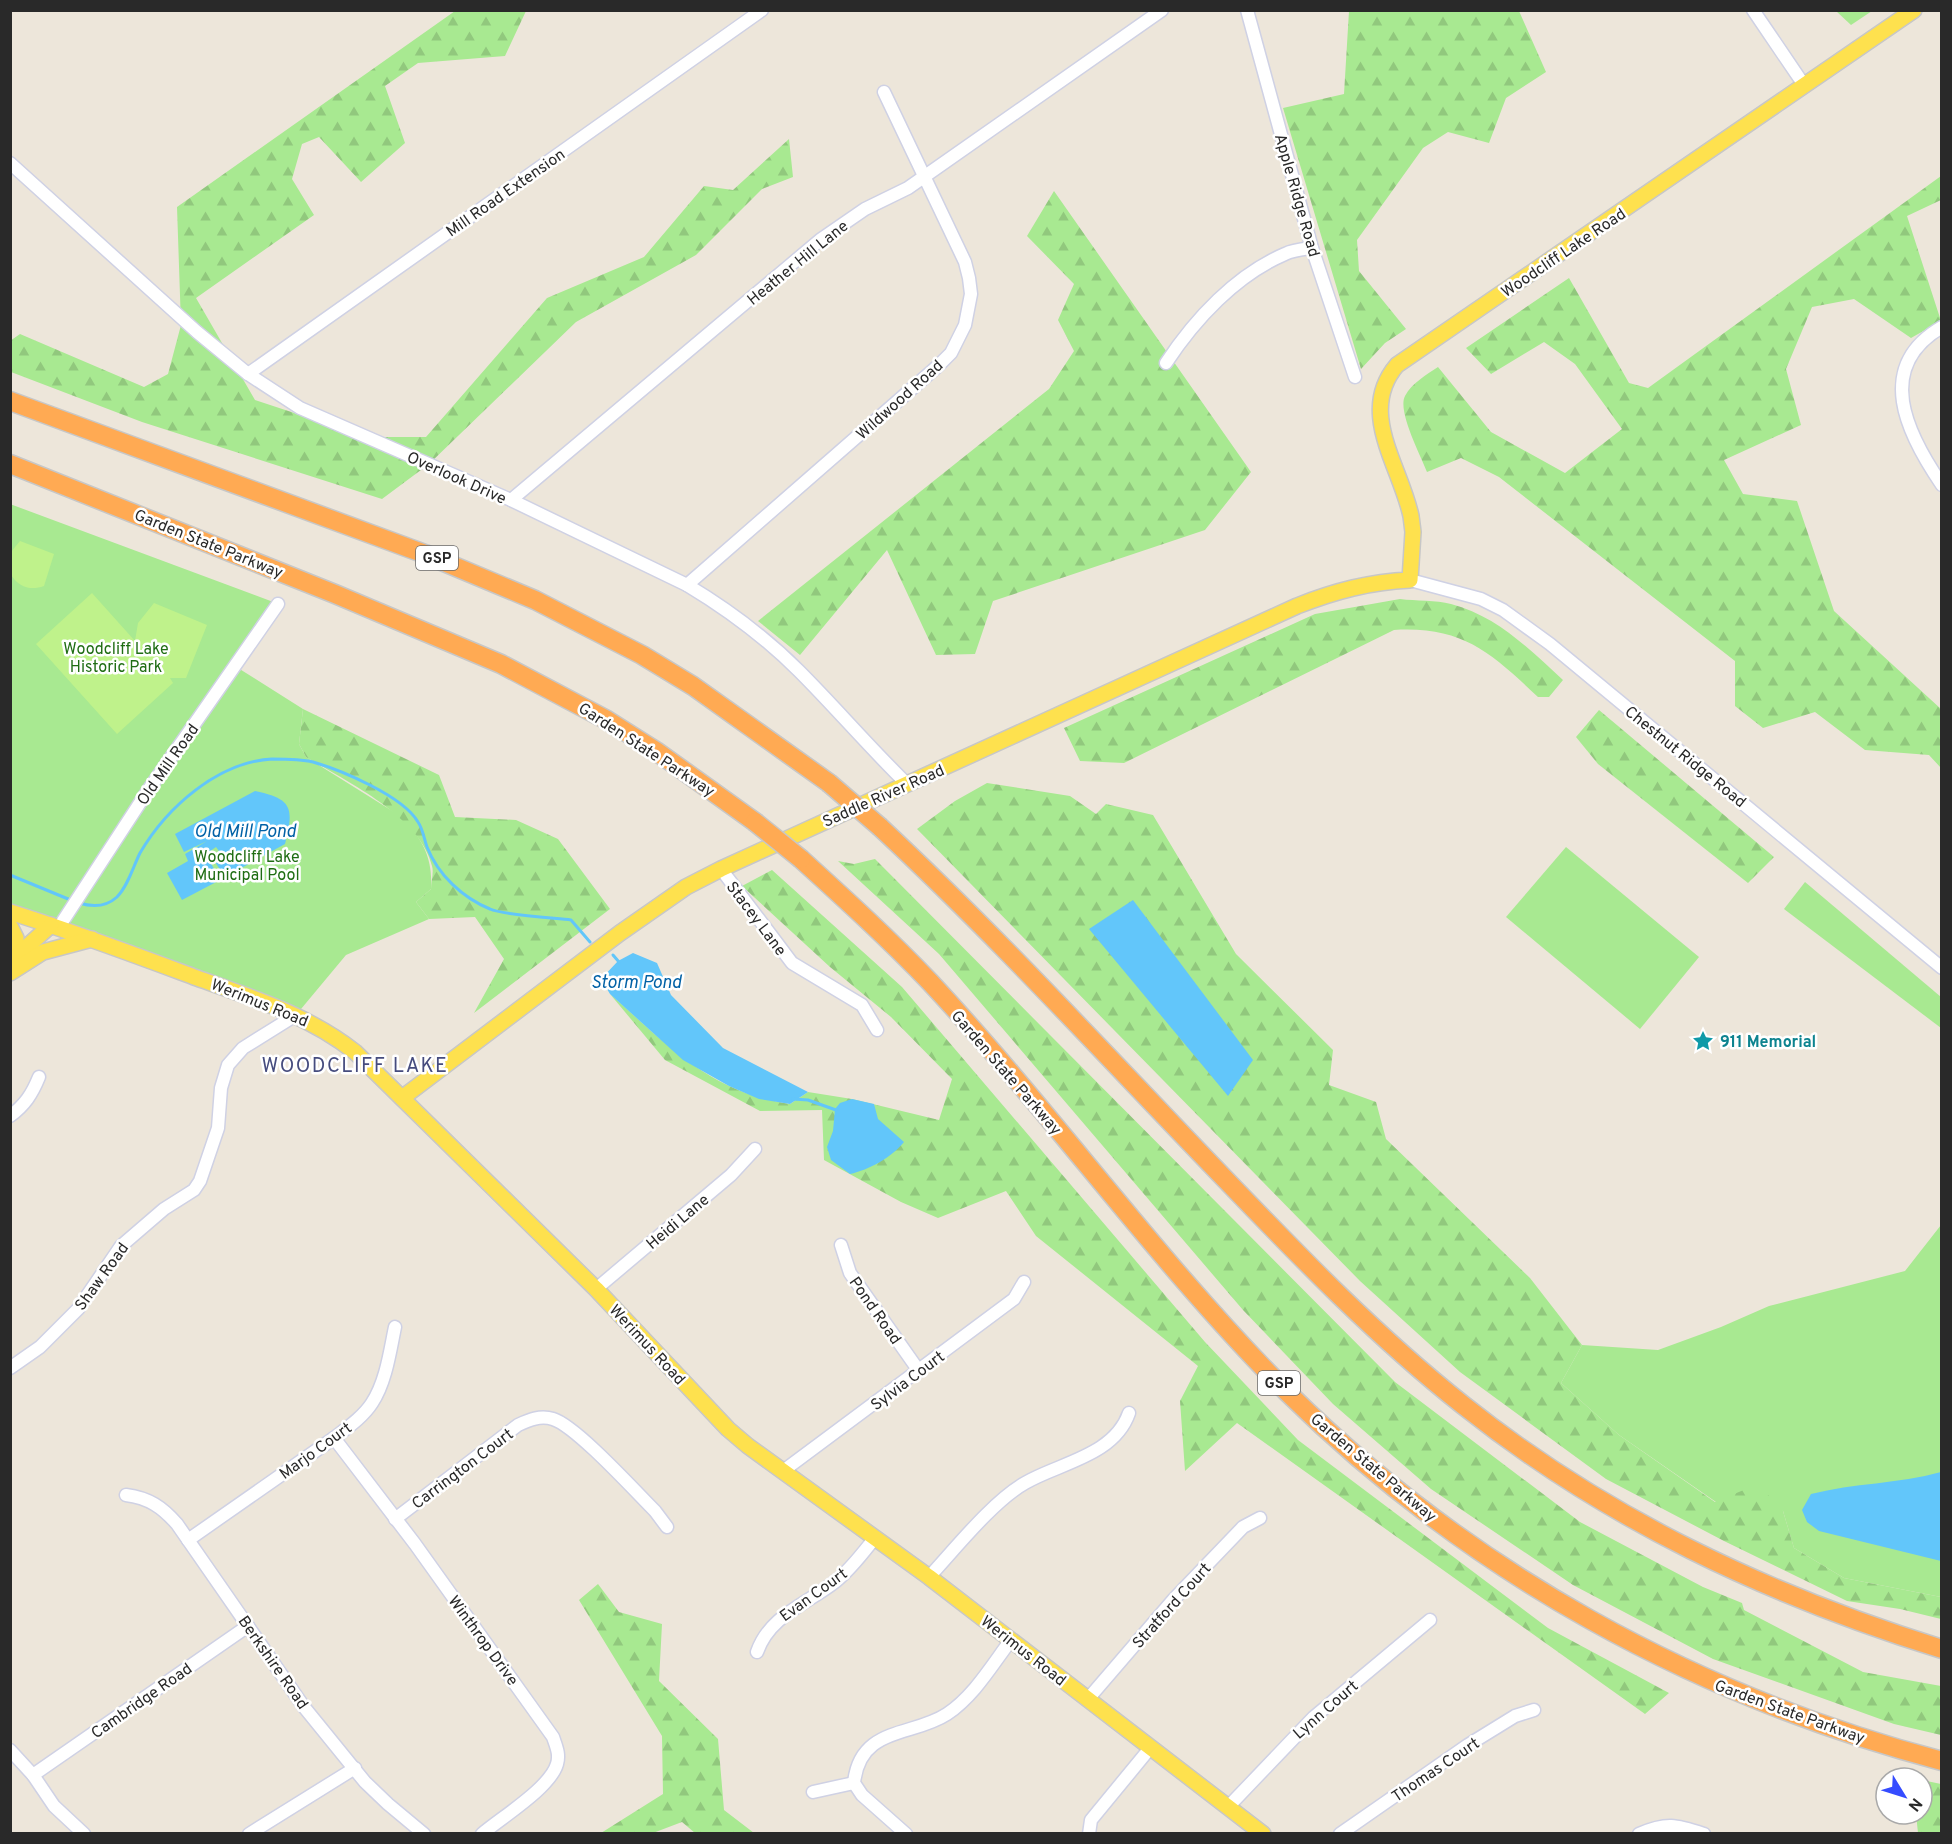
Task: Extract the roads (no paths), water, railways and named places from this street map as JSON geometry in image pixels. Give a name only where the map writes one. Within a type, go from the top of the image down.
[{"type":"highway","name":"GSP","points":[[10,401],[425,554],[535,600],[642,655],[693,686],[829,783],[880,827],[969,913],[1331,1287],[1412,1362],[1464,1406],[1613,1508],[1683,1546],[1774,1590],[1858,1622],[1941,1649]]},
{"type":"highway","name":"Garden State Parkway","points":[[10,464],[346,598],[501,664],[607,720],[656,751],[755,822],[801,859],[890,941],[932,985],[1172,1264],[1270,1374],[1330,1433],[1422,1511],[1570,1610],[1678,1667],[1790,1714],[1941,1761]]},
{"type":"main road","name":"Woodcliff Lake Road","points":[[1410,580],[1411,516],[1379,413],[1381,388],[1391,372],[1409,355],[1914,10]]},
{"type":"main road","name":"Saddle River Road","points":[[402,1098],[620,933],[686,887],[721,869],[1307,602],[1347,588],[1374,582],[1410,580]]},
{"type":"main road","name":"Werimus Road","points":[[10,912],[93,939],[296,1015],[337,1038],[402,1098],[596,1289],[728,1429],[874,1539],[929,1576],[1263,1833]]},
{"type":"main road","points":[[10,926],[16,938],[11,966]]},
{"type":"main road","points":[[11,966],[55,926]]},
{"type":"main road","points":[[11,966],[43,951],[93,939]]},
{"type":"street","name":"Mill Road Extension","points":[[248,374],[762,10]]},
{"type":"street","name":"Heather Hill Lane","points":[[511,500],[841,224],[908,188],[1162,10]]},
{"type":"street","name":"Apple Ridge Road","points":[[1247,10],[1312,248],[1355,377]]},
{"type":"street","points":[[1753,10],[1804,85]]},
{"type":"street","name":"Wildwood Road","points":[[687,585],[939,365],[960,339],[969,311],[969,278],[965,262],[884,92]]},
{"type":"street","name":"Overlook Drive","points":[[10,163],[190,326],[248,374],[300,408],[511,500],[687,585],[770,644],[797,669],[862,741],[907,784]]},
{"type":"street","points":[[1166,363],[1196,320],[1236,285],[1286,253],[1312,248]]},
{"type":"street","points":[[1941,327],[1922,342],[1912,354],[1900,381],[1906,415],[1941,484]]},
{"type":"street","name":"Chestnut Ridge Road","points":[[1410,580],[1481,599],[1503,610],[1541,637],[1941,968]]},
{"type":"street","name":"Old Mill Road","points":[[55,926],[72,908],[147,792],[278,604]]},
{"type":"street","name":"Stacey Lane","points":[[721,869],[792,963],[862,1005],[878,1030]]},
{"type":"street","name":"Shaw Road","points":[[10,1368],[40,1347],[66,1322],[121,1246],[164,1209],[194,1190],[200,1181],[218,1128],[220,1088],[228,1065],[243,1048],[296,1015]]},
{"type":"street","points":[[10,1116],[28,1100],[39,1077]]},
{"type":"street","name":"Heidi Lane","points":[[596,1289],[731,1175],[755,1149]]},
{"type":"street","name":"Pond Road","points":[[841,1245],[850,1273],[919,1371]]},
{"type":"street","name":"Sylvia Court","points":[[783,1471],[1014,1299],[1024,1282]]},
{"type":"street","name":"Marjo Court","points":[[188,1540],[334,1438],[372,1403],[381,1384],[395,1327]]},
{"type":"street","points":[[929,1576],[991,1512],[1023,1484],[1080,1459],[1101,1446],[1125,1425],[1129,1413]]},
{"type":"street","name":"Carrington Court","points":[[395,1519],[518,1425],[542,1417],[552,1418],[571,1429],[655,1511],[667,1527]]},
{"type":"street","name":"Winthrop Drive","points":[[334,1438],[553,1737],[558,1750],[557,1763],[543,1785],[483,1833]]},
{"type":"street","name":"Berkshire Road","points":[[126,1495],[139,1497],[164,1509],[188,1540],[303,1707],[388,1804],[424,1833]]},
{"type":"street","name":"Stratford Court","points":[[1088,1699],[1174,1599],[1243,1527],[1260,1518]]},
{"type":"street","name":"Evan Court","points":[[757,1652],[762,1638],[775,1622],[836,1581],[854,1565],[874,1539]]},
{"type":"street","name":"Lynn Court","points":[[1228,1807],[1314,1717],[1430,1620]]},
{"type":"street","name":"Cambridge Road","points":[[33,1775],[248,1626]]},
{"type":"street","points":[[906,1833],[862,1795],[854,1783],[861,1757],[871,1747],[947,1715],[972,1691],[1011,1640]]},
{"type":"street","name":"Thomas Court","points":[[1340,1833],[1515,1716],[1533,1710]]},
{"type":"street","points":[[1089,1833],[1091,1821],[1151,1747]]},
{"type":"street","points":[[10,1750],[33,1775],[54,1806],[84,1833]]},
{"type":"street","points":[[249,1833],[355,1768]]},
{"type":"street","points":[[813,1792],[854,1783]]},
{"type":"street","points":[[1639,1833],[1660,1825],[1675,1825],[1704,1833]]},
{"type":"water","name":"Old Mill Pond","points":[[255,791],[277,798],[288,807],[289,822],[285,844],[225,877],[215,862],[217,859],[214,855],[219,851],[216,847],[206,854],[220,880],[182,900],[167,873],[188,861],[185,854],[207,841],[184,852],[175,834]]},
{"type":"water","points":[[1133,900],[1253,1060],[1228,1096],[1089,929]]},
{"type":"water","name":"Storm Pond","points":[[633,953],[657,963],[671,995],[723,1048],[808,1092],[790,1104],[759,1099],[729,1086],[683,1060],[610,994],[601,979],[618,961]]},
{"type":"water","points":[[852,1099],[874,1104],[878,1119],[904,1142],[880,1162],[850,1174],[831,1160],[827,1147],[833,1131],[835,1109],[840,1103]]},
{"type":"water","points":[[1941,1472],[1941,1561],[1819,1531],[1807,1522],[1802,1510],[1811,1494]]},
{"type":"waterway","points":[[79,903],[99,905],[108,903],[117,897],[127,882],[140,853],[164,819],[196,790],[214,778],[232,768],[252,762],[272,759],[298,760],[313,762],[339,771],[370,785],[399,803],[420,825],[427,847],[438,867],[452,884],[470,899],[497,911],[571,920],[590,942]]},
{"type":"waterway","points":[[10,875],[73,901]]},
{"type":"waterway","points":[[613,955],[619,962]]},
{"type":"waterway","points":[[793,1099],[808,1100],[836,1110]]},
{"type":"place","name":"911 Memorial","points":[[1703,1041]]},
{"type":"district","name":"WOODCLIFF LAKE","points":[[355,1065]]},
{"type":"park label","name":"Woodcliff Lake Historic Park","points":[[116,657]]},
{"type":"park label","name":"Woodcliff Lake Municipal Pool","points":[[247,865]]}]
